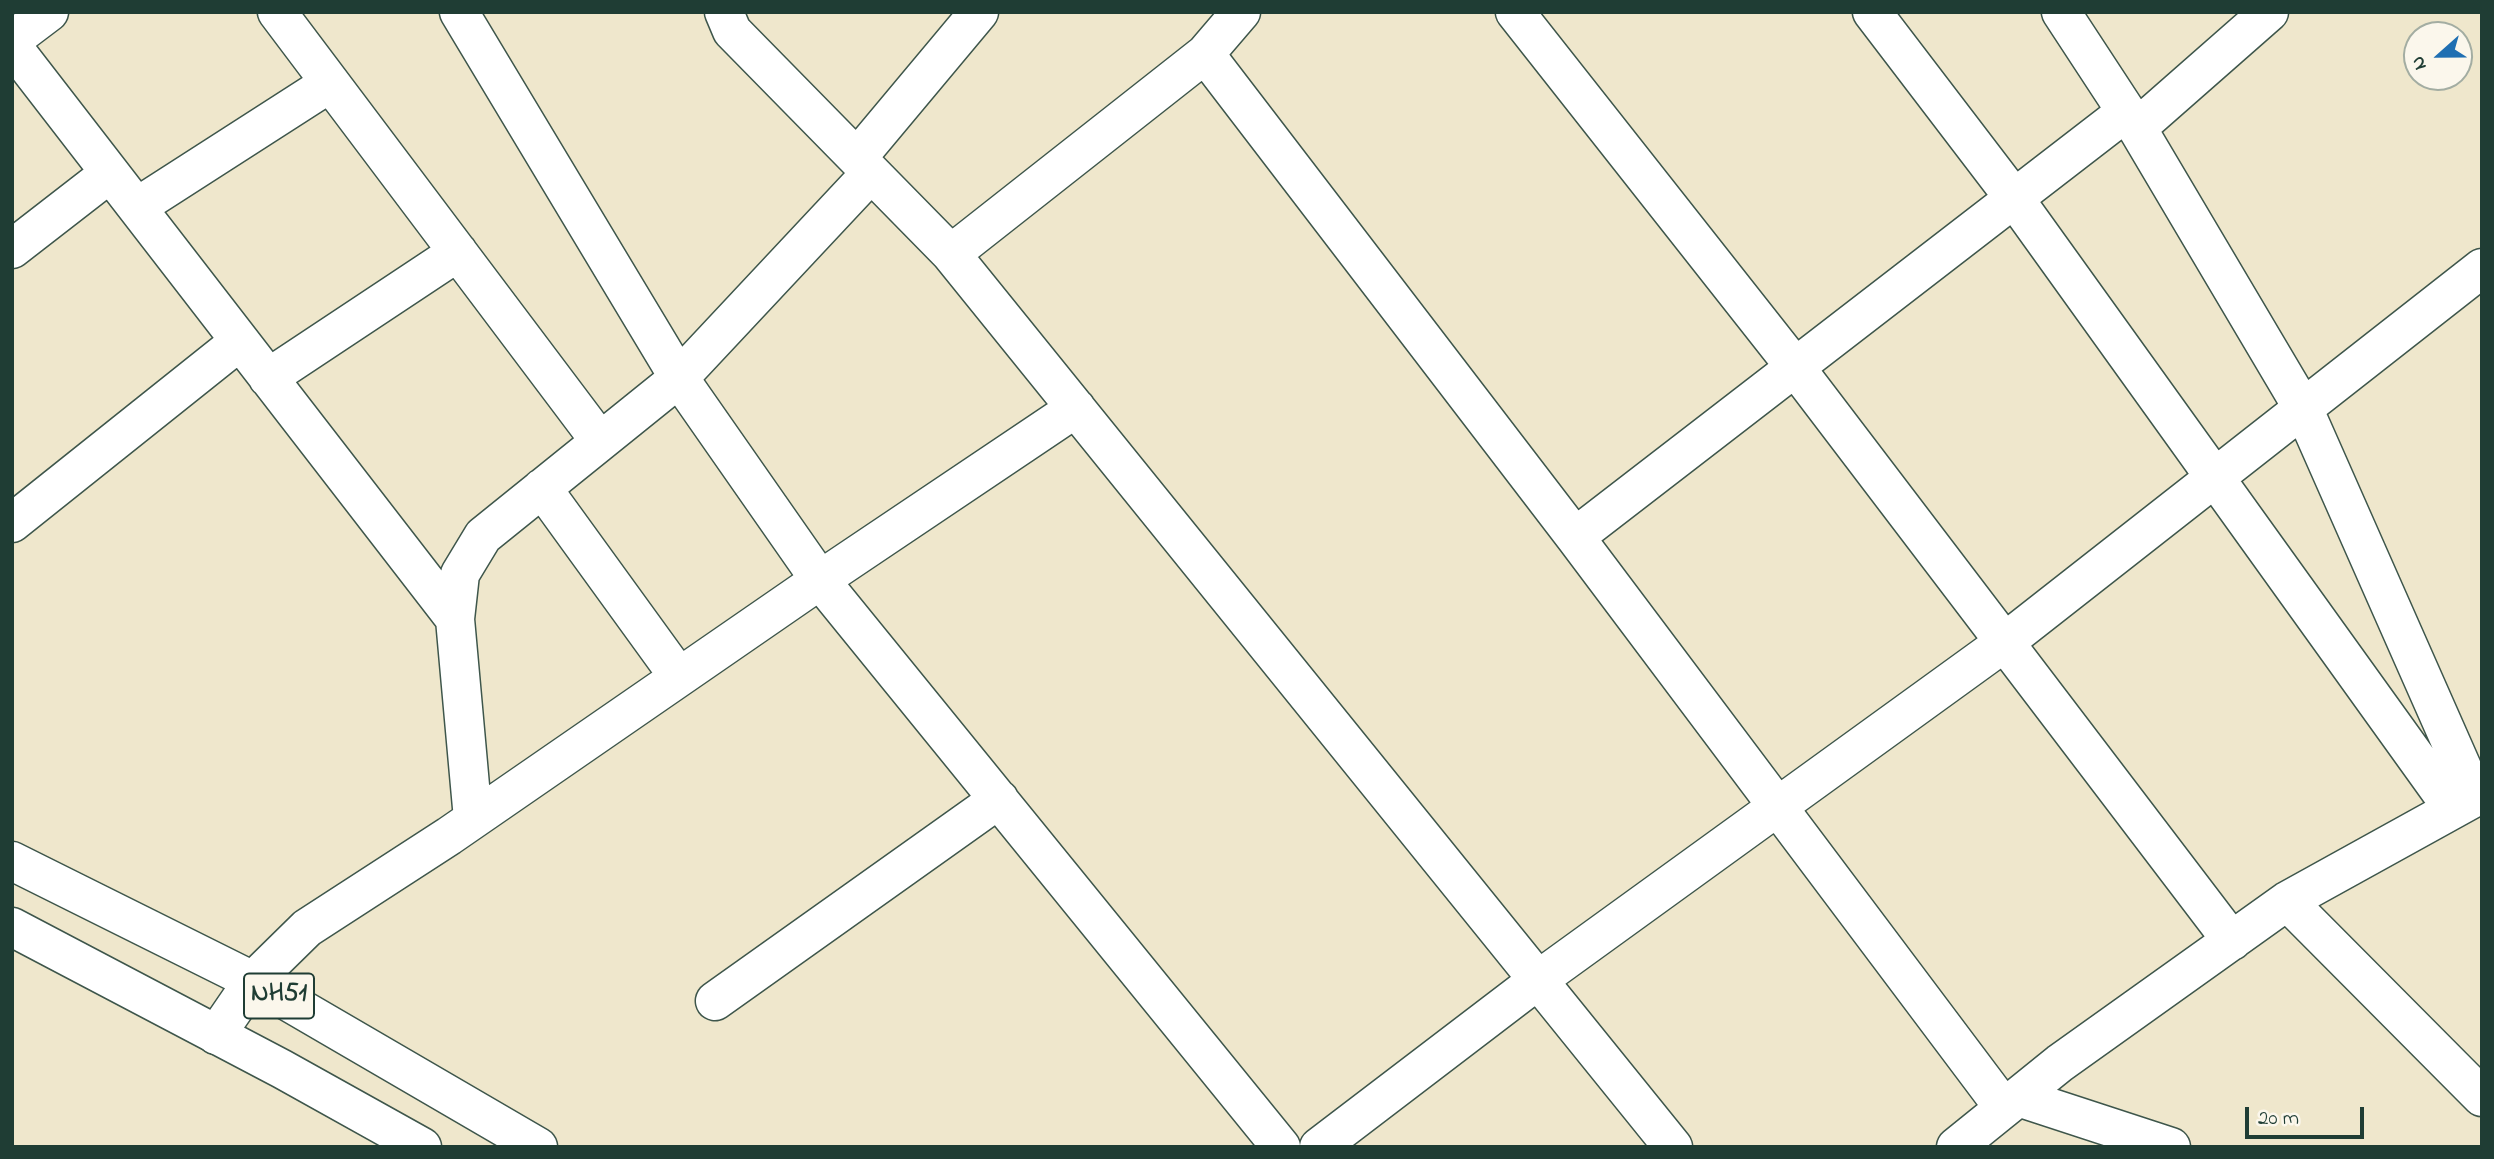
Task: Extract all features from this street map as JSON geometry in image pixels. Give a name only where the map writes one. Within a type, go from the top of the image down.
[{"type":"main road","points":[[12,40],[50,12]]},
{"type":"main road","points":[[277,12],[600,441]]},
{"type":"main road","points":[[459,12],[678,378],[820,580],[1281,1147]]},
{"type":"main road","points":[[724,12],[732,31],[951,254],[1673,1147]]},
{"type":"main road","points":[[461,827],[455,619],[460,574],[482,536],[678,378],[864,165],[979,12]]},
{"type":"main road","points":[[951,254],[1205,54],[1241,12]]},
{"type":"main road","points":[[1515,12],[1795,367],[2232,941]]},
{"type":"main road","points":[[1872,12],[2014,198],[2214,479],[2470,800]]},
{"type":"main road","points":[[2061,12],[2132,120],[2304,410],[2470,800]]},
{"type":"main road","points":[[1575,537],[2014,198],[2132,120],[2269,12]]},
{"type":"main road","points":[[12,46],[455,619]]},
{"type":"main road","points":[[1205,54],[1575,537],[1776,808],[2011,1103],[2171,1147]]},
{"type":"main road","points":[[137,207],[330,83]]},
{"type":"main road","points":[[12,249],[110,173]]},
{"type":"main road","points":[[268,378],[458,252]]},
{"type":"main road","points":[[1319,1147],[1538,980],[2005,642],[2482,268]]},
{"type":"main road","points":[[12,523],[240,341]]},
{"type":"main road","points":[[216,1035],[253,981],[307,928],[461,827],[1076,408]]},
{"type":"main road","points":[[542,488],[679,677]]},
{"type":"main road","points":[[715,1001],[999,799]]},
{"type":"main road","points":[[1956,1147],[2060,1063],[2287,901],[2470,800]]},
{"type":"main road","name":"NH51","points":[[12,861],[253,981],[538,1147]]},
{"type":"main road","points":[[2287,901],[2482,1097]]},
{"type":"main road","name":"NH51","points":[[12,927],[422,1147]]}]
